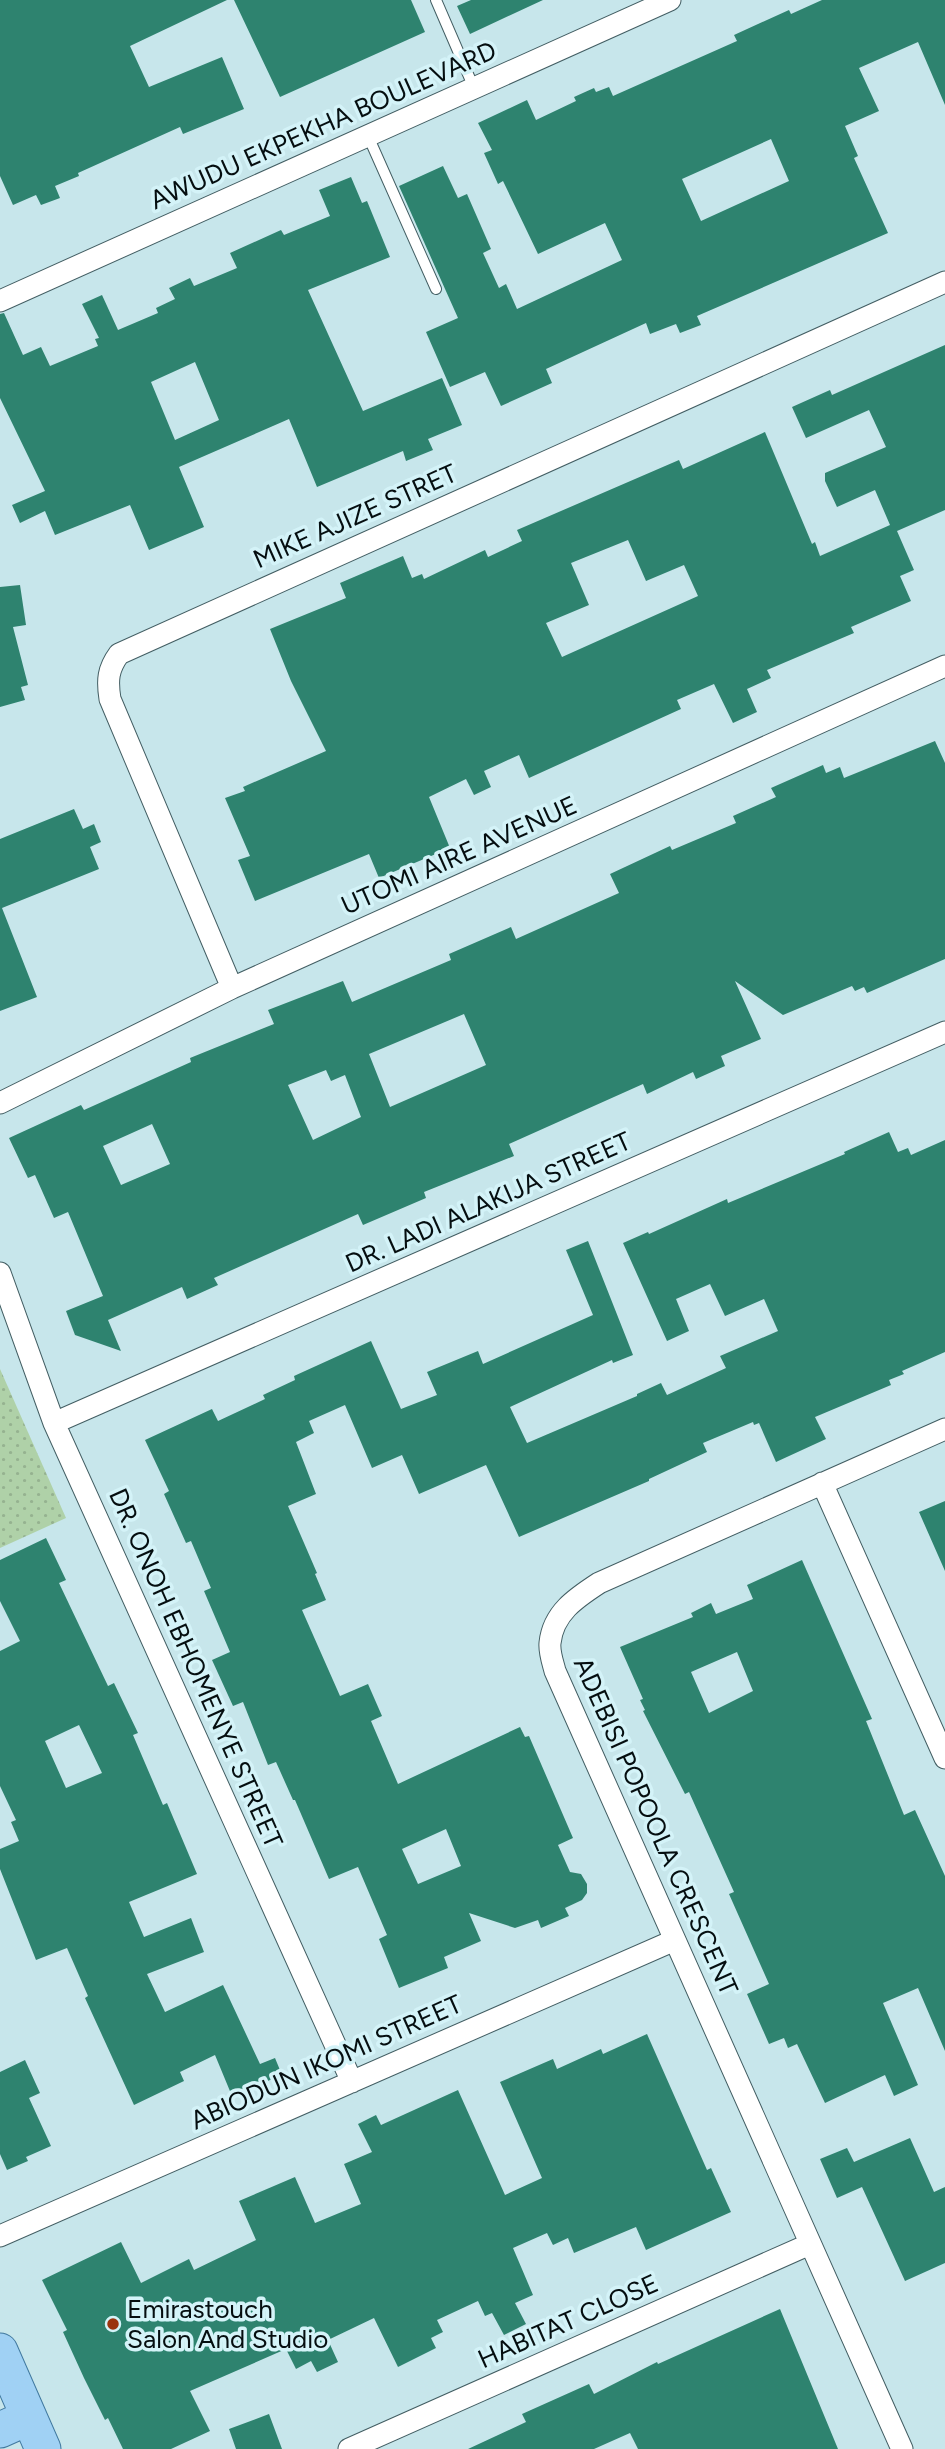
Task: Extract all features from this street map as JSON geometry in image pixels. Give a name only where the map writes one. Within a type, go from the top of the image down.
[{"type":"main road","points":[[0,2351],[14,2423],[43,2449]]},
{"type":"street","name":"AWUDU EKPEKHA BOULEVARD","points":[[0,302],[670,0]]},
{"type":"street","name":"MIKE AJIZE STRET","points":[[232,988],[110,699],[107,682],[110,667],[119,654],[945,282]]},
{"type":"street","name":"UTOMI AIRE AVENUE","points":[[0,1103],[232,988],[945,666]]},
{"type":"street","name":"DR. LADI ALAKIJA STREET","points":[[54,1423],[945,1032]]},
{"type":"street","name":"DR. ONOH EBHOMENYE STREET","points":[[0,1273],[54,1423],[352,2082]]},
{"type":"street","name":"ADEBISI POPOOLA CRESCENT","points":[[902,2449],[555,1671],[550,1643],[559,1616],[574,1599],[599,1583],[945,1429]]},
{"type":"street","points":[[822,1483],[945,1758]]},
{"type":"street","name":"ABIODUN IKOMI STREET","points":[[0,2236],[675,1940]]},
{"type":"street","name":"HABITAT CLOSE","points":[[349,2449],[810,2244]]},
{"type":"lane","points":[[436,0],[474,88]]},
{"type":"lane","points":[[368,136],[436,289]]},
{"type":"green space","points":[[0,1369],[66,1518],[0,1548]]},
{"type":"building","points":[[0,0],[227,0],[130,46],[149,87],[222,57],[244,109],[183,134],[180,127],[78,173],[79,176],[55,186],[60,198],[41,205],[36,195],[13,205],[0,176]]},
{"type":"building","points":[[234,0],[411,0],[425,32],[280,97]]},
{"type":"building","points":[[471,0],[543,0],[470,34],[457,6]]},
{"type":"building","points":[[822,0],[945,0],[945,105],[918,42],[859,68],[879,111],[845,126],[858,156],[854,158],[888,233],[697,316],[701,325],[680,333],[676,324],[650,334],[646,323],[546,369],[552,383],[501,406],[485,372],[450,387],[426,332],[458,318],[399,186],[443,166],[458,198],[467,194],[491,249],[483,253],[499,288],[506,284],[517,309],[622,260],[605,223],[538,254],[503,181],[498,184],[484,153],[492,150],[478,123],[527,100],[536,120],[576,101],[574,97],[594,88],[596,92],[609,87],[613,96],[737,41],[734,35],[789,10],[791,14]],"holes":[[[771,139],[789,181],[701,221],[682,179]]]},
{"type":"building","points":[[351,177],[362,203],[367,201],[390,257],[308,290],[363,411],[442,378],[462,425],[428,439],[433,450],[406,461],[403,451],[317,487],[289,419],[179,467],[204,527],[149,550],[130,505],[55,535],[45,511],[20,523],[12,505],[45,491],[0,398],[0,314],[4,313],[23,355],[41,347],[50,366],[98,346],[95,339],[99,338],[82,304],[102,295],[118,330],[158,313],[156,308],[175,299],[169,288],[190,278],[194,286],[237,268],[230,253],[281,230],[284,235],[330,216],[319,190]],"holes":[[[195,362],[219,420],[175,440],[151,382]]]},
{"type":"building","points":[[945,345],[945,510],[897,531],[914,570],[900,576],[911,601],[851,627],[854,633],[767,670],[771,678],[747,689],[757,712],[733,723],[714,684],[677,700],[681,709],[529,778],[519,755],[484,771],[491,787],[474,795],[466,779],[429,797],[450,848],[379,878],[369,854],[255,901],[238,860],[250,856],[225,798],[245,791],[243,787],[326,751],[291,681],[270,629],[346,598],[340,583],[403,556],[412,578],[422,574],[424,579],[485,550],[488,557],[522,541],[517,530],[679,460],[683,469],[765,432],[812,544],[815,542],[820,556],[890,525],[875,490],[837,507],[825,481],[825,473],[886,447],[869,410],[806,438],[792,407],[830,390],[832,395]],"holes":[[[628,540],[646,581],[684,565],[698,596],[562,657],[546,623],[589,605],[571,563]]]},
{"type":"building","points":[[20,585],[26,625],[13,627],[28,685],[21,687],[25,700],[0,707],[0,587]]},
{"type":"building","points":[[935,741],[945,763],[945,959],[867,993],[864,987],[855,991],[852,986],[783,1015],[735,981],[761,1039],[721,1056],[725,1066],[696,1079],[693,1072],[647,1094],[643,1084],[509,1144],[514,1156],[424,1192],[426,1198],[363,1225],[358,1214],[214,1278],[218,1285],[187,1299],[182,1287],[108,1320],[121,1351],[75,1335],[66,1311],[103,1296],[68,1212],[54,1218],[35,1175],[28,1178],[9,1138],[81,1105],[84,1110],[191,1062],[190,1058],[274,1024],[268,1010],[343,981],[352,1002],[451,960],[449,954],[511,927],[516,939],[619,893],[610,874],[670,846],[672,850],[736,823],[733,816],[776,797],[771,788],[823,765],[826,773],[840,767],[844,778]],"holes":[[[464,1014],[486,1065],[390,1107],[369,1054]],[[326,1070],[331,1081],[345,1075],[361,1117],[313,1140],[288,1085]],[[152,1124],[170,1164],[121,1185],[103,1146]]]},
{"type":"building","points":[[74,809],[83,829],[94,824],[101,842],[90,847],[99,869],[2,908],[37,997],[0,1011],[0,839]]},
{"type":"building","points":[[889,1132],[898,1152],[908,1148],[911,1155],[945,1140],[945,1352],[902,1371],[904,1374],[889,1380],[891,1385],[815,1417],[826,1439],[776,1462],[759,1423],[754,1425],[753,1422],[703,1443],[707,1452],[649,1481],[519,1537],[486,1465],[419,1494],[402,1455],[372,1468],[345,1405],[309,1421],[314,1433],[296,1442],[316,1494],[288,1506],[326,1600],[302,1610],[340,1696],[368,1684],[382,1716],[371,1721],[398,1784],[520,1727],[525,1737],[529,1736],[573,1838],[558,1845],[570,1872],[581,1874],[587,1884],[587,1893],[582,1900],[565,1908],[569,1916],[541,1928],[538,1920],[515,1928],[469,1913],[481,1941],[444,1957],[448,1968],[399,1988],[379,1939],[387,1935],[358,1867],[329,1879],[276,1762],[268,1765],[243,1702],[233,1706],[212,1660],[230,1652],[204,1591],[211,1588],[191,1541],[186,1543],[164,1494],[169,1491],[145,1440],[212,1409],[218,1421],[265,1399],[263,1395],[295,1380],[294,1376],[371,1341],[401,1409],[437,1395],[427,1372],[478,1351],[483,1364],[593,1315],[566,1250],[588,1241],[633,1355],[613,1363],[612,1360],[510,1407],[527,1443],[661,1383],[667,1395],[726,1368],[720,1356],[778,1331],[764,1299],[725,1316],[710,1284],[676,1299],[689,1331],[667,1341],[623,1243],[727,1199],[728,1203],[845,1154],[844,1152]],"holes":[[[446,1829],[461,1866],[418,1884],[402,1849]]]},
{"type":"building","points":[[945,1501],[945,1571],[919,1512]]},
{"type":"building","points":[[46,1538],[66,1580],[59,1583],[108,1686],[114,1683],[138,1733],[133,1735],[163,1805],[167,1803],[197,1874],[129,1902],[144,1937],[191,1918],[204,1952],[147,1974],[165,2012],[223,1985],[260,2064],[275,2058],[282,2075],[232,2096],[215,2055],[180,2072],[184,2081],[134,2105],[85,1998],[88,1996],[67,1948],[36,1960],[0,1869],[0,1849],[19,1841],[11,1822],[16,1820],[0,1786],[0,1651],[20,1641],[0,1601],[0,1560]],"holes":[[[79,1725],[102,1773],[66,1788],[45,1741]]]},
{"type":"building","points":[[802,1560],[872,1719],[866,1721],[904,1815],[915,1810],[945,1876],[945,2051],[918,1988],[883,2003],[918,2085],[894,2096],[885,2075],[825,2103],[797,2044],[788,2048],[784,2038],[769,2044],[747,1994],[769,1984],[729,1894],[734,1892],[689,1792],[685,1794],[643,1711],[645,1710],[640,1700],[643,1699],[620,1647],[693,1617],[691,1613],[711,1603],[716,1614],[753,1599],[747,1585]],"holes":[[[737,1652],[753,1691],[709,1713],[691,1672]]]},
{"type":"building","points":[[647,2034],[707,2170],[711,2168],[731,2212],[646,2250],[636,2227],[574,2253],[568,2238],[553,2245],[547,2233],[513,2248],[533,2295],[515,2303],[526,2324],[504,2335],[492,2313],[485,2316],[478,2301],[437,2320],[443,2332],[431,2338],[436,2348],[398,2367],[374,2318],[328,2340],[338,2362],[317,2372],[311,2361],[296,2369],[286,2349],[190,2391],[210,2431],[171,2449],[123,2449],[84,2378],[63,2332],[67,2330],[42,2280],[121,2242],[141,2283],[189,2259],[194,2270],[256,2240],[239,2201],[295,2177],[315,2223],[361,2204],[344,2164],[372,2152],[358,2124],[376,2115],[381,2125],[458,2090],[505,2195],[542,2178],[500,2082],[553,2059],[557,2069],[601,2049],[603,2054]]},
{"type":"building","points":[[25,2060],[40,2093],[29,2098],[51,2146],[26,2157],[28,2161],[7,2170],[0,2154],[0,2072]]},
{"type":"building","points":[[910,2138],[934,2192],[945,2187],[945,2263],[905,2281],[862,2187],[837,2198],[820,2159],[847,2148],[854,2162]]},
{"type":"building","points":[[780,2309],[838,2449],[638,2449],[630,2433],[594,2449],[468,2449],[526,2422],[522,2414],[589,2384],[594,2394],[657,2362],[658,2364]]},
{"type":"building","points":[[269,2414],[282,2449],[236,2449],[229,2429]]},
{"type":"place","name":"Emirastouch Salon And Studio","points":[[113,2324]]}]
